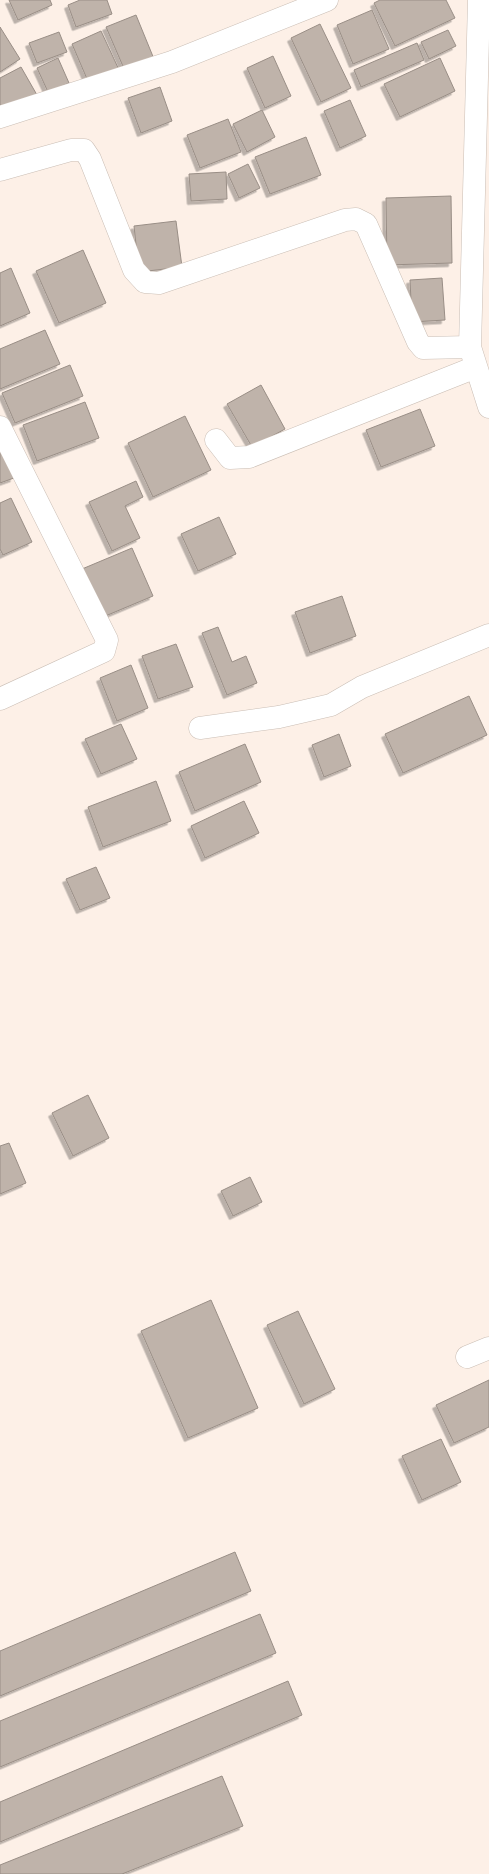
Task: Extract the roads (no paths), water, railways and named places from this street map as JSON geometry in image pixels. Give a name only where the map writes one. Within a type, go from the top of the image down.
[{"type":"street","points":[[0,116],[172,62],[328,0]]},
{"type":"street","points":[[479,0],[473,357],[489,407]]},
{"type":"street","points":[[0,170],[71,150],[84,150],[90,159],[134,270],[145,282],[159,283],[345,220],[356,219],[366,224],[421,345],[424,348],[473,357]]},
{"type":"street","points":[[216,440],[230,458],[249,457],[473,357]]},
{"type":"street","points":[[0,426],[107,640],[104,651],[0,699]]},
{"type":"street","points":[[200,728],[279,717],[331,705],[362,687],[489,635]]},
{"type":"street","points":[[467,1356],[489,1348]]}]
